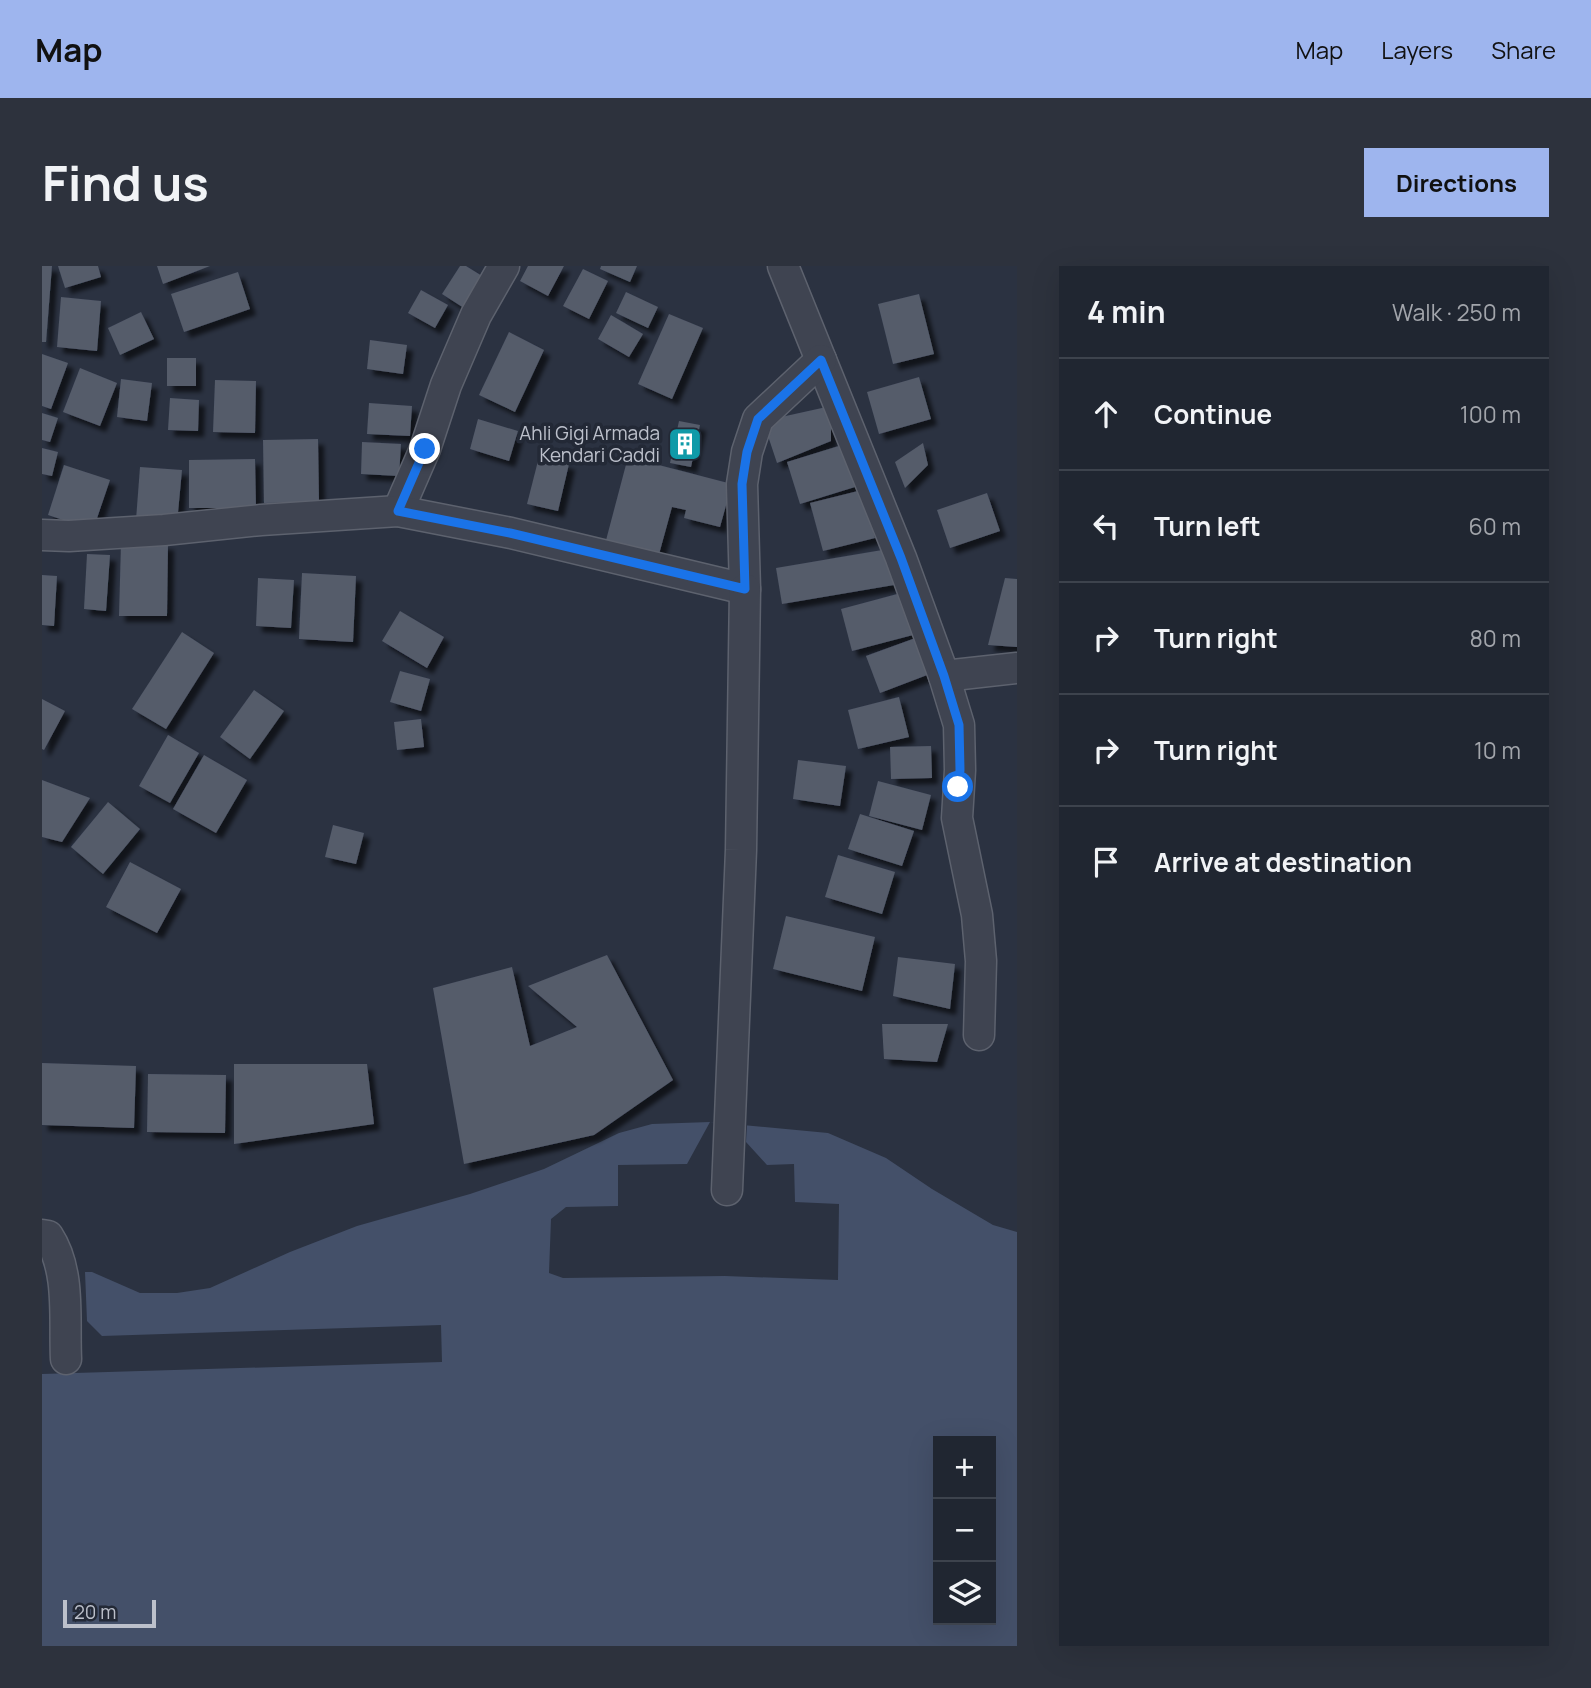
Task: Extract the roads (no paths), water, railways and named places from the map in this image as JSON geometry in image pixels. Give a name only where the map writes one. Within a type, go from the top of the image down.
[{"type":"street","points":[[398,511],[425,449],[446,385],[471,327],[504,266]]},
{"type":"street","points":[[783,266],[901,558],[959,725],[961,740],[957,818],[977,915],[981,961],[979,1035]]},
{"type":"street","points":[[727,1190],[741,850],[745,589],[742,484],[747,452],[758,419],[821,360]]},
{"type":"street","points":[[42,535],[69,536],[164,530],[261,520],[398,511],[510,533],[745,589]]},
{"type":"street","points":[[944,676],[1017,668]]},
{"type":"street","points":[[42,1235],[48,1236],[59,1252],[63,1272],[66,1360]]},
{"type":"water","points":[[710,1122],[828,1133],[886,1158],[993,1225],[1017,1232],[1017,1646],[42,1646],[42,1272],[92,1272],[140,1293],[177,1293],[210,1288],[357,1226],[470,1194],[544,1169],[619,1133],[652,1124]]},
{"type":"place","name":"Ahli Gigi Armada Kendari Caddi","points":[[685,444]]}]
